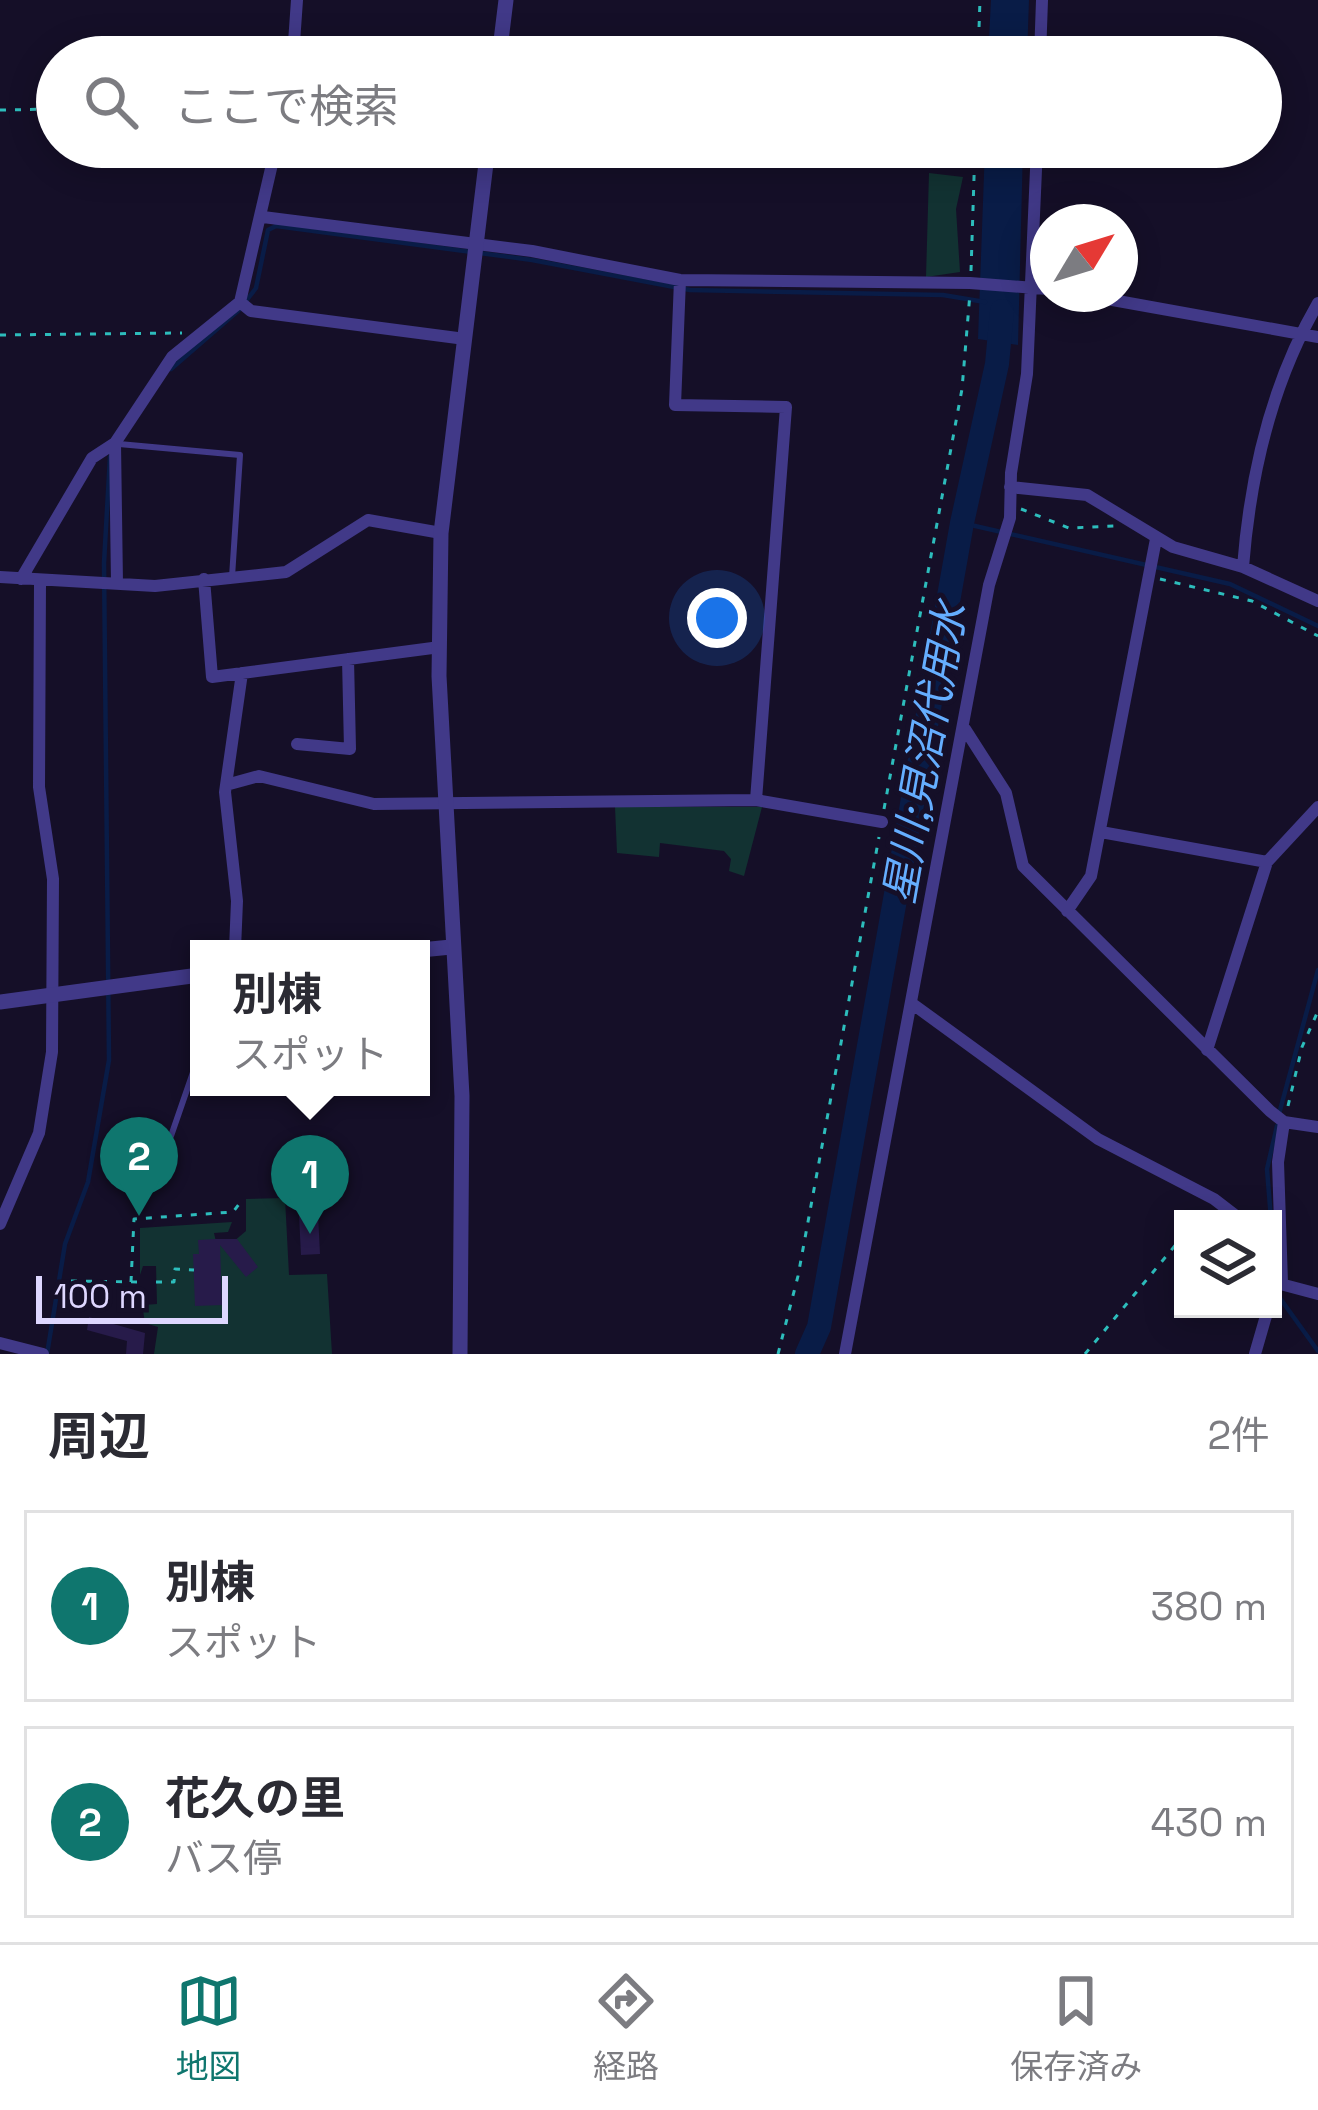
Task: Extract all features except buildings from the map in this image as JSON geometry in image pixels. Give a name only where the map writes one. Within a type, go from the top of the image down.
[{"type":"street","points":[[294,36],[297,0]]},
{"type":"street","points":[[502,36],[506,0]]},
{"type":"street","points":[[1041,36],[1042,0]]},
{"type":"street","points":[[22,579],[92,458],[115,443],[172,357],[240,302],[272,168]]},
{"type":"street","points":[[460,1354],[462,1096],[451,947],[440,647],[441,533],[486,168]]},
{"type":"street","points":[[845,1354],[989,585],[1015,514],[1010,488],[1028,374],[1036,168]]},
{"type":"street","points":[[263,217],[532,251],[680,280],[1028,285]]},
{"type":"street","points":[[680,280],[675,405],[787,407],[756,800]]},
{"type":"street","points":[[240,302],[251,311],[465,340]]},
{"type":"street","points":[[1243,567],[1248,499],[1299,335],[1318,302]]},
{"type":"street","points":[[1138,305],[1318,338]]},
{"type":"street","points":[[115,443],[116,584]]},
{"type":"street","points":[[1010,488],[1087,495],[1154,545],[1243,567],[1318,601]]},
{"type":"street","points":[[0,577],[40,583],[155,586],[286,572],[368,520],[441,533]]},
{"type":"street","points":[[1067,911],[1091,876],[1154,545]]},
{"type":"street","points":[[204,579],[212,677],[440,647]]},
{"type":"street","points":[[0,1224],[39,1133],[52,1052],[53,879],[40,787],[40,583]]},
{"type":"street","points":[[297,744],[350,749],[348,659]]},
{"type":"street","points":[[235,940],[226,785],[242,673]]},
{"type":"street","points":[[965,729],[1006,793],[1017,856],[1067,911],[1284,1122],[1318,1127]]},
{"type":"street","points":[[226,785],[259,776],[374,804],[756,800],[882,822]]},
{"type":"street","points":[[1207,1050],[1267,862],[1318,807]]},
{"type":"street","points":[[1101,832],[1267,862]]},
{"type":"street","points":[[430,949],[451,947]]},
{"type":"street","points":[[0,1002],[190,976]]},
{"type":"street","points":[[914,1005],[1098,1138],[1228,1210]]},
{"type":"street","points":[[1278,1210],[1284,1122]]},
{"type":"street","points":[[1282,1284],[1318,1294]]},
{"type":"street","points":[[1255,1354],[1265,1318]]},
{"type":"street","points":[[0,1343],[43,1354]]},
{"type":"lane","points":[[115,443],[240,455],[232,577]]},
{"type":"lane","points":[[145,1178],[171,1136],[190,1081]]},
{"type":"path","points":[[979,36],[980,0]]},
{"type":"path","points":[[0,110],[36,109]]},
{"type":"path","points":[[974,283],[975,168]]},
{"type":"path","points":[[0,335],[208,332]]},
{"type":"path","points":[[1015,514],[1070,528],[1121,527]]},
{"type":"path","points":[[1149,575],[1252,601],[1318,636]]},
{"type":"path","points":[[1284,1122],[1302,1047],[1318,1011]]},
{"type":"path","points":[[131,1282],[134,1219],[233,1212],[243,1198]]},
{"type":"path","points":[[1085,1354],[1174,1247]]},
{"type":"path","points":[[156,1282],[174,1282],[175,1270],[194,1270]]},
{"type":"path","points":[[71,1281],[143,1282]]},
{"type":"green space","points":[[929,173],[963,177],[956,209],[960,272],[926,277]]},
{"type":"green space","points":[[615,807],[762,807],[744,876],[729,871],[731,859],[724,851],[660,843],[659,857],[617,853]]},
{"type":"green space","points":[[285,1198],[289,1275],[327,1274],[332,1354],[154,1354],[158,1327],[145,1323],[140,1291],[144,1305],[157,1304],[156,1266],[143,1266],[140,1275],[140,1228],[232,1222],[228,1232],[214,1233],[216,1242],[233,1242],[246,1231],[246,1199]]},
{"type":"water","points":[[991,0],[1029,0],[1028,36],[989,36]]},
{"type":"water","points":[[984,168],[1022,168],[1018,345],[978,339]]},
{"type":"waterway","points":[[246,301],[256,288],[268,230],[276,226],[532,260],[690,290],[943,295],[985,302]]},
{"type":"waterway","points":[[171,369],[239,310]]},
{"type":"waterway","name":"星川;見沼代用水","points":[[807,1354],[819,1327],[962,523],[997,364],[1002,311]]},
{"type":"waterway","points":[[47,1354],[65,1244],[88,1182],[109,1060],[104,563],[110,457]]},
{"type":"waterway","points":[[962,523],[1230,584],[1318,626]]},
{"type":"waterway","points":[[1279,1114],[1318,970]]},
{"type":"waterway","points":[[1270,1210],[1267,1169],[1277,1126]]},
{"type":"waterway","points":[[1282,1301],[1318,1351]]},
{"type":"place","name":"花久の里","points":[[139,1216]]},
{"type":"place","name":"別棟","points":[[310,1234]]}]
